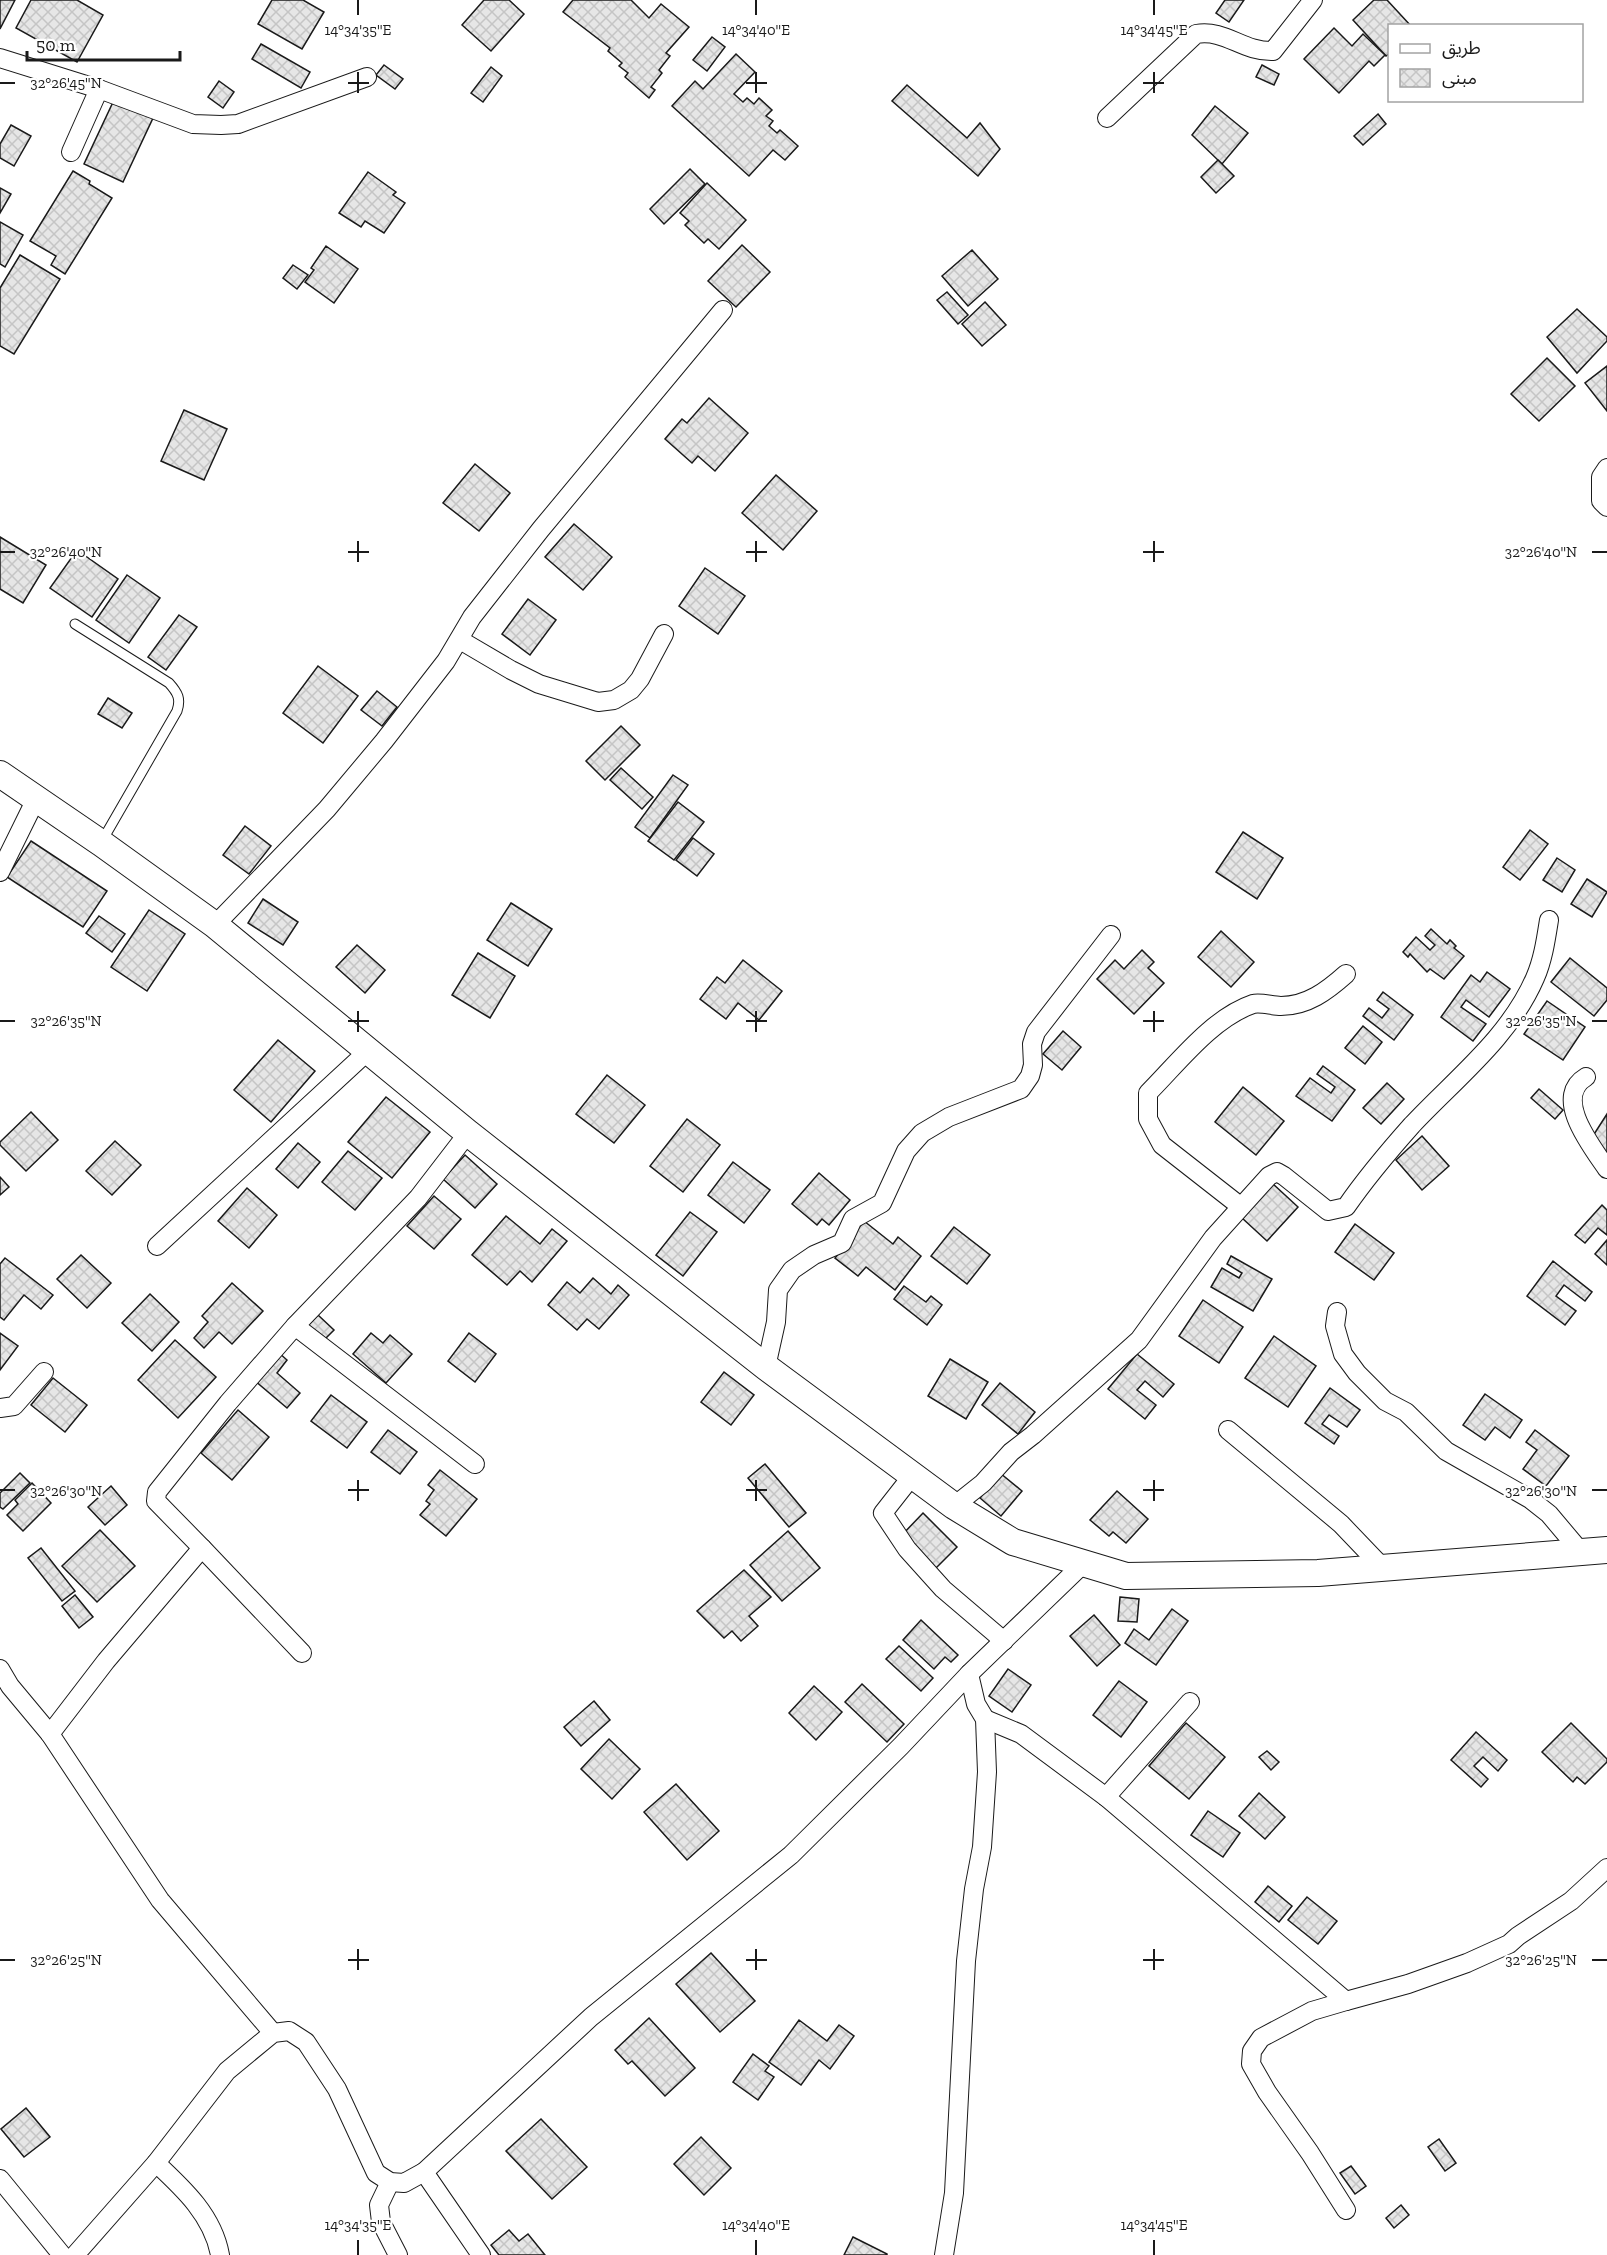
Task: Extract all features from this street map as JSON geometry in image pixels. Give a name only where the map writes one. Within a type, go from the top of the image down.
[{"type":"street","points":[[1107,118],[1196,34],[1209,32],[1246,47],[1273,51],[1313,0]]},
{"type":"street","points":[[0,58],[99,89],[193,124],[238,124],[367,77]]},
{"type":"street","points":[[71,152],[99,89]]},
{"type":"street","points":[[215,925],[327,809],[427,687],[460,640],[472,616],[723,310]]},
{"type":"street","points":[[1607,468],[1601,477],[1601,501],[1607,507]]},
{"type":"street","points":[[460,640],[539,684],[598,702],[614,700],[631,690],[640,679],[664,634]]},
{"type":"street","points":[[0,774],[215,925],[468,1133],[766,1366],[954,1506],[1013,1542],[1126,1576],[1318,1573],[1607,1550]]},
{"type":"street","points":[[0,872],[36,799]]},
{"type":"street","points":[[954,1506],[983,1483],[1011,1452],[1033,1436],[1139,1340],[1213,1238],[1269,1176],[1277,1172],[1328,1211],[1346,1207],[1372,1170],[1420,1118],[1483,1056],[1515,1012],[1536,977],[1546,940],[1548,920]]},
{"type":"street","points":[[766,1366],[776,1322],[778,1290],[792,1270],[814,1255],[842,1243],[853,1219],[882,1203],[906,1151],[922,1133],[949,1117],[1021,1089],[1030,1076],[1033,1065],[1032,1044],[1036,1032],[1111,935]]},
{"type":"street","points":[[1240,1206],[1162,1145],[1148,1119],[1148,1093],[1219,1022],[1255,1003],[1283,1006],[1307,1001],[1324,993],[1346,974]]},
{"type":"street","points":[[157,1246],[368,1051]]},
{"type":"street","points":[[1586,1077],[1578,1081],[1573,1090],[1571,1105],[1589,1142],[1607,1168]]},
{"type":"street","points":[[302,1653],[156,1501],[157,1492],[228,1403],[295,1326],[418,1198],[468,1133]]},
{"type":"street","points":[[1337,1312],[1335,1326],[1343,1354],[1357,1373],[1385,1401],[1406,1412],[1446,1451],[1530,1499],[1549,1514],[1581,1552]]},
{"type":"street","points":[[295,1326],[475,1464]]},
{"type":"street","points":[[0,1408],[14,1406],[44,1372]]},
{"type":"street","points":[[1228,1430],[1341,1524],[1384,1569]]},
{"type":"street","points":[[912,1476],[883,1514],[907,1549],[943,1589],[1004,1641]]},
{"type":"street","points":[[50,1734],[106,1661],[202,1548]]},
{"type":"street","points":[[75,2255],[156,2163],[227,2071],[273,2033],[289,2031],[306,2042],[337,2089],[376,2173],[390,2182],[404,2183],[424,2172],[591,2016],[790,1855],[901,1746],[969,1674],[1084,1563]]},
{"type":"street","points":[[0,1669],[10,1686],[50,1734],[160,1900],[273,2033]]},
{"type":"street","points":[[944,2255],[954,2193],[966,1961],[974,1889],[982,1847],[987,1772],[985,1719],[976,1704],[969,1674]]},
{"type":"street","points":[[1106,1797],[1190,1702]]},
{"type":"street","points":[[985,1719],[1021,1734],[1106,1797],[1346,2001]]},
{"type":"street","points":[[1346,2210],[1267,2092],[1251,2064],[1252,2051],[1261,2038],[1312,2011],[1408,1984],[1467,1964],[1509,1944],[1564,1907],[1607,1868]]},
{"type":"street","points":[[156,2163],[195,2201],[218,2243],[220,2255]]},
{"type":"street","points":[[424,2172],[481,2255]]},
{"type":"street","points":[[0,2179],[62,2255]]},
{"type":"street","points":[[390,2182],[380,2205],[381,2222],[398,2255]]},
{"type":"lane","points":[[75,624],[169,683],[176,691],[180,701],[177,711],[101,843]]},
{"type":"building","points":[[0,0],[15,0],[0,29]]},
{"type":"building","points":[[31,0],[77,0],[103,15],[77,62],[16,28]]},
{"type":"building","points":[[272,0],[303,0],[324,12],[302,49],[258,24]]},
{"type":"building","points":[[484,0],[509,0],[524,14],[491,51],[462,25]]},
{"type":"building","points":[[573,0],[631,0],[649,18],[661,4],[689,27],[666,53],[670,56],[659,70],[662,73],[651,87],[655,90],[649,98],[625,77],[628,73],[619,66],[622,63],[608,51],[610,48],[563,12]]},
{"type":"building","points":[[1225,0],[1244,0],[1229,22],[1216,13]]},
{"type":"building","points":[[1374,0],[1387,0],[1409,24],[1388,24],[1388,54],[1386,56],[1353,20]]},
{"type":"building","points":[[1334,28],[1352,46],[1363,34],[1385,55],[1374,66],[1369,61],[1339,93],[1304,59]]},
{"type":"building","points":[[712,37],[725,47],[707,71],[693,60]]},
{"type":"building","points":[[261,44],[310,72],[301,88],[252,59]]},
{"type":"building","points":[[736,54],[755,72],[734,94],[743,102],[747,98],[754,104],[759,98],[772,110],[766,116],[773,121],[769,126],[777,133],[780,130],[798,146],[785,160],[773,150],[749,176],[672,106],[695,81],[703,89]]},
{"type":"building","points":[[384,65],[403,79],[395,89],[376,75]]},
{"type":"building","points":[[1262,65],[1279,74],[1274,85],[1256,77]]},
{"type":"building","points":[[491,67],[502,76],[483,102],[471,93]]},
{"type":"building","points":[[219,81],[234,92],[223,108],[208,97]]},
{"type":"building","points":[[907,85],[967,138],[980,123],[1000,149],[978,176],[892,101]]},
{"type":"building","points":[[114,100],[153,118],[123,182],[84,164]]},
{"type":"building","points":[[1215,106],[1248,133],[1222,164],[1192,135]]},
{"type":"building","points":[[1378,114],[1386,124],[1363,145],[1354,136]]},
{"type":"building","points":[[11,125],[31,136],[14,166],[0,158],[0,144]]},
{"type":"building","points":[[1218,160],[1234,176],[1216,193],[1201,177]]},
{"type":"building","points":[[690,169],[705,184],[664,224],[650,209]]},
{"type":"building","points":[[73,171],[112,198],[65,274],[51,265],[56,256],[30,241]]},
{"type":"building","points":[[368,172],[396,192],[393,195],[405,203],[384,233],[365,221],[361,227],[339,213]]},
{"type":"building","points":[[707,183],[746,220],[719,249],[708,239],[704,243],[685,225],[689,221],[680,213]]},
{"type":"building","points":[[0,188],[11,194],[0,213]]},
{"type":"building","points":[[0,222],[23,235],[5,267],[0,264]]},
{"type":"building","points":[[742,245],[770,272],[736,307],[708,281]]},
{"type":"building","points":[[326,246],[358,269],[334,303],[305,282],[314,270],[311,268]]},
{"type":"building","points":[[972,250],[998,279],[968,306],[942,276]]},
{"type":"building","points":[[20,255],[60,279],[14,354],[0,346],[0,288]]},
{"type":"building","points":[[293,265],[308,275],[297,289],[283,278]]},
{"type":"building","points":[[947,292],[968,315],[958,324],[937,300]]},
{"type":"building","points":[[985,302],[1006,325],[982,346],[962,324]]},
{"type":"building","points":[[1577,309],[1607,337],[1607,341],[1577,373],[1547,337]]},
{"type":"building","points":[[1547,358],[1575,386],[1539,421],[1511,394]]},
{"type":"building","points":[[1607,366],[1607,411],[1585,383]]},
{"type":"building","points":[[709,398],[748,433],[715,471],[698,456],[692,463],[665,439],[682,419],[687,423]]},
{"type":"building","points":[[184,410],[227,429],[204,480],[161,461]]},
{"type":"building","points":[[475,464],[510,493],[479,531],[443,503]]},
{"type":"building","points":[[776,475],[817,511],[783,550],[742,513]]},
{"type":"building","points":[[574,524],[612,557],[583,590],[545,557]]},
{"type":"building","points":[[0,537],[46,565],[23,603],[0,589]]},
{"type":"building","points":[[77,550],[118,579],[92,617],[50,588]]},
{"type":"building","points":[[705,568],[745,596],[718,634],[679,606]]},
{"type":"building","points":[[127,575],[160,598],[129,643],[96,620]]},
{"type":"building","points":[[528,599],[556,620],[530,655],[502,634]]},
{"type":"building","points":[[179,615],[197,627],[166,670],[148,657]]},
{"type":"building","points":[[318,666],[358,696],[323,743],[283,713]]},
{"type":"building","points":[[377,691],[397,707],[382,726],[361,710]]},
{"type":"building","points":[[108,698],[132,713],[122,728],[98,714]]},
{"type":"building","points":[[621,726],[640,745],[605,780],[586,761]]},
{"type":"building","points":[[621,768],[653,797],[642,809],[610,780]]},
{"type":"building","points":[[673,775],[688,785],[650,838],[635,827]]},
{"type":"building","points":[[678,802],[704,822],[674,860],[648,841]]},
{"type":"building","points":[[245,826],[271,846],[249,874],[223,855]]},
{"type":"building","points":[[1530,830],[1548,844],[1520,880],[1503,867]]},
{"type":"building","points":[[1243,832],[1283,858],[1257,899],[1216,872]]},
{"type":"building","points":[[693,838],[714,854],[697,876],[676,860]]},
{"type":"building","points":[[31,841],[107,891],[83,927],[7,877]]},
{"type":"building","points":[[1557,858],[1575,870],[1562,892],[1543,880]]},
{"type":"building","points":[[1587,879],[1607,892],[1592,917],[1571,904]]},
{"type":"building","points":[[263,899],[298,922],[283,945],[248,923]]},
{"type":"building","points":[[511,903],[552,929],[528,966],[487,940]]},
{"type":"building","points":[[149,910],[185,934],[147,991],[111,967]]},
{"type":"building","points":[[99,916],[125,934],[112,952],[86,933]]},
{"type":"building","points":[[1431,929],[1447,944],[1450,940],[1456,946],[1454,948],[1464,956],[1444,979],[1430,969],[1427,972],[1410,954],[1408,957],[1403,952],[1416,937],[1430,950],[1435,945],[1425,936]]},
{"type":"building","points":[[1221,931],[1254,962],[1231,987],[1198,957]]},
{"type":"building","points":[[357,945],[385,970],[365,993],[336,967]]},
{"type":"building","points":[[1142,950],[1154,962],[1148,968],[1164,983],[1134,1014],[1097,979],[1115,960],[1124,969]]},
{"type":"building","points":[[478,953],[515,976],[490,1018],[452,995]]},
{"type":"building","points":[[1570,958],[1607,988],[1607,1000],[1594,1016],[1551,982]]},
{"type":"building","points":[[743,960],[782,991],[759,1020],[738,1003],[726,1019],[700,999],[717,977],[725,983]]},
{"type":"building","points":[[1487,972],[1510,989],[1489,1017],[1466,1000],[1461,1007],[1486,1024],[1473,1041],[1441,1017],[1471,975],[1480,982]]},
{"type":"building","points":[[1383,992],[1413,1015],[1394,1040],[1363,1016],[1369,1008],[1382,1018],[1389,1009],[1377,1000]]},
{"type":"building","points":[[1547,1001],[1585,1027],[1563,1060],[1524,1034]]},
{"type":"building","points":[[1363,1026],[1382,1042],[1365,1064],[1345,1048]]},
{"type":"building","points":[[1063,1031],[1081,1047],[1062,1070],[1043,1054]]},
{"type":"building","points":[[278,1040],[315,1071],[271,1122],[234,1090]]},
{"type":"building","points":[[1323,1066],[1355,1090],[1332,1121],[1296,1096],[1310,1078],[1331,1093],[1335,1087],[1317,1074]]},
{"type":"building","points":[[607,1075],[645,1105],[614,1143],[576,1114]]},
{"type":"building","points":[[1387,1083],[1404,1099],[1381,1124],[1363,1108]]},
{"type":"building","points":[[1243,1087],[1284,1121],[1256,1155],[1215,1122]]},
{"type":"building","points":[[1539,1089],[1563,1110],[1555,1119],[1531,1098]]},
{"type":"building","points":[[386,1097],[430,1132],[392,1178],[348,1142]]},
{"type":"building","points":[[31,1112],[58,1140],[26,1171],[0,1145],[0,1142]]},
{"type":"building","points":[[1607,1114],[1607,1153],[1589,1142]]},
{"type":"building","points":[[687,1119],[720,1145],[683,1192],[650,1166]]},
{"type":"building","points":[[1422,1136],[1449,1166],[1422,1190],[1396,1160]]},
{"type":"building","points":[[115,1141],[141,1165],[112,1195],[86,1171]]},
{"type":"building","points":[[298,1143],[320,1162],[298,1188],[276,1169]]},
{"type":"building","points":[[348,1151],[382,1178],[355,1210],[322,1182]]},
{"type":"building","points":[[465,1155],[497,1184],[475,1208],[443,1179]]},
{"type":"building","points":[[733,1162],[770,1190],[744,1223],[708,1195]]},
{"type":"building","points":[[819,1173],[850,1200],[829,1225],[822,1219],[817,1225],[792,1204]]},
{"type":"building","points":[[0,1177],[9,1187],[0,1195]]},
{"type":"building","points":[[1272,1183],[1298,1207],[1267,1241],[1242,1218]]},
{"type":"building","points":[[247,1188],[277,1215],[249,1248],[218,1221]]},
{"type":"building","points":[[434,1196],[461,1219],[434,1249],[407,1226]]},
{"type":"building","points":[[1602,1205],[1607,1210],[1607,1235],[1598,1228],[1585,1243],[1575,1235]]},
{"type":"building","points":[[690,1212],[717,1232],[683,1276],[656,1255]]},
{"type":"building","points":[[506,1216],[540,1244],[552,1229],[567,1241],[532,1282],[520,1271],[507,1285],[472,1255]]},
{"type":"building","points":[[864,1221],[893,1244],[898,1237],[921,1256],[895,1290],[866,1267],[858,1276],[835,1258]]},
{"type":"building","points":[[1355,1224],[1394,1253],[1374,1280],[1335,1252]]},
{"type":"building","points":[[954,1227],[990,1255],[967,1284],[931,1256]]},
{"type":"building","points":[[1607,1240],[1607,1265],[1595,1254]]},
{"type":"building","points":[[81,1255],[111,1283],[87,1308],[57,1279]]},
{"type":"building","points":[[1231,1256],[1272,1279],[1253,1311],[1211,1287],[1222,1268],[1239,1278],[1242,1273],[1227,1264]]},
{"type":"building","points":[[5,1258],[53,1295],[41,1309],[24,1295],[4,1320],[0,1317],[0,1264]]},
{"type":"building","points":[[1553,1261],[1592,1292],[1585,1301],[1564,1285],[1556,1296],[1576,1311],[1565,1325],[1527,1296]]},
{"type":"building","points":[[593,1278],[611,1294],[618,1285],[629,1295],[599,1329],[587,1319],[577,1330],[548,1305],[567,1282],[580,1293]]},
{"type":"building","points":[[232,1283],[263,1311],[232,1344],[219,1332],[204,1348],[194,1338],[208,1322],[202,1316]]},
{"type":"building","points":[[904,1286],[926,1302],[931,1296],[942,1305],[927,1325],[894,1299]]},
{"type":"building","points":[[150,1294],[179,1322],[152,1351],[122,1323]]},
{"type":"building","points":[[1203,1300],[1243,1327],[1219,1363],[1179,1336]]},
{"type":"building","points":[[318,1315],[334,1330],[323,1341],[307,1326]]},
{"type":"building","points":[[0,1333],[18,1346],[0,1370]]},
{"type":"building","points":[[371,1333],[383,1343],[390,1335],[412,1354],[386,1383],[353,1354]]},
{"type":"building","points":[[469,1333],[496,1354],[475,1382],[448,1361]]},
{"type":"building","points":[[1274,1336],[1316,1366],[1288,1407],[1245,1378]]},
{"type":"building","points":[[175,1340],[216,1377],[178,1418],[138,1380]]},
{"type":"building","points":[[278,1352],[287,1360],[277,1373],[300,1393],[287,1408],[254,1380]]},
{"type":"building","points":[[1137,1354],[1174,1384],[1163,1397],[1145,1381],[1137,1390],[1156,1405],[1145,1419],[1108,1389]]},
{"type":"building","points":[[950,1359],[988,1382],[966,1419],[928,1396]]},
{"type":"building","points":[[724,1372],[754,1395],[731,1425],[701,1402]]},
{"type":"building","points":[[53,1378],[87,1405],[65,1432],[31,1405]]},
{"type":"building","points":[[1000,1383],[1035,1412],[1018,1434],[982,1405]]},
{"type":"building","points":[[1330,1388],[1360,1410],[1347,1427],[1329,1415],[1322,1424],[1339,1436],[1334,1444],[1305,1423]]},
{"type":"building","points":[[1485,1394],[1522,1420],[1510,1438],[1495,1427],[1485,1440],[1463,1425]]},
{"type":"building","points":[[331,1395],[367,1422],[347,1448],[311,1421]]},
{"type":"building","points":[[238,1410],[269,1437],[232,1480],[201,1453]]},
{"type":"building","points":[[388,1430],[417,1452],[400,1474],[371,1452]]},
{"type":"building","points":[[1535,1430],[1569,1456],[1546,1486],[1523,1469],[1537,1450],[1526,1442]]},
{"type":"building","points":[[765,1464],[806,1513],[789,1527],[748,1478]]},
{"type":"building","points":[[440,1470],[477,1499],[446,1536],[420,1515],[430,1504],[426,1501],[434,1490],[428,1485]]},
{"type":"building","points":[[20,1473],[30,1483],[3,1509],[0,1507],[0,1493]]},
{"type":"building","points":[[1000,1473],[1022,1491],[1001,1516],[980,1498]]},
{"type":"building","points":[[32,1483],[51,1503],[23,1531],[7,1515],[18,1504],[15,1500]]},
{"type":"building","points":[[111,1486],[127,1505],[105,1525],[88,1507]]},
{"type":"building","points":[[1117,1491],[1148,1519],[1126,1543],[1113,1532],[1109,1536],[1090,1520]]},
{"type":"building","points":[[923,1513],[957,1547],[936,1568],[902,1535]]},
{"type":"building","points":[[100,1530],[135,1566],[97,1602],[62,1566]]},
{"type":"building","points":[[788,1531],[820,1568],[782,1601],[750,1565]]},
{"type":"building","points":[[41,1548],[75,1591],[62,1601],[28,1558]]},
{"type":"building","points":[[744,1570],[771,1597],[749,1616],[758,1626],[741,1641],[732,1631],[724,1638],[697,1611]]},
{"type":"building","points":[[75,1595],[93,1617],[79,1628],[62,1606]]},
{"type":"building","points":[[1120,1597],[1139,1599],[1137,1622],[1118,1621]]},
{"type":"building","points":[[1172,1609],[1188,1621],[1156,1665],[1125,1643],[1134,1629],[1149,1640]]},
{"type":"building","points":[[1094,1615],[1120,1645],[1097,1666],[1070,1636]]},
{"type":"building","points":[[921,1620],[958,1655],[951,1662],[945,1657],[934,1669],[903,1640]]},
{"type":"building","points":[[899,1646],[933,1678],[921,1691],[886,1659]]},
{"type":"building","points":[[1008,1669],[1031,1685],[1012,1712],[989,1696]]},
{"type":"building","points":[[1119,1681],[1147,1702],[1121,1737],[1093,1715]]},
{"type":"building","points":[[862,1684],[904,1724],[887,1742],[845,1702]]},
{"type":"building","points":[[814,1686],[842,1712],[816,1740],[789,1713]]},
{"type":"building","points":[[594,1701],[610,1720],[581,1746],[564,1727]]},
{"type":"building","points":[[1186,1723],[1225,1757],[1189,1799],[1149,1766]]},
{"type":"building","points":[[1571,1723],[1607,1759],[1607,1762],[1585,1784],[1577,1777],[1573,1782],[1542,1752]]},
{"type":"building","points":[[1476,1732],[1507,1760],[1498,1771],[1483,1757],[1474,1766],[1488,1779],[1481,1787],[1451,1760]]},
{"type":"building","points":[[609,1739],[640,1769],[612,1799],[581,1769]]},
{"type":"building","points":[[1267,1751],[1279,1762],[1271,1770],[1259,1757]]},
{"type":"building","points":[[676,1784],[719,1831],[687,1860],[644,1812]]},
{"type":"building","points":[[1259,1793],[1285,1817],[1265,1839],[1239,1816]]},
{"type":"building","points":[[1208,1811],[1240,1833],[1223,1857],[1191,1835]]},
{"type":"building","points":[[1268,1886],[1292,1906],[1279,1922],[1255,1902]]},
{"type":"building","points":[[1307,1897],[1337,1921],[1318,1944],[1288,1920]]},
{"type":"building","points":[[711,1953],[755,2001],[720,2032],[676,1984]]},
{"type":"building","points":[[649,2018],[695,2068],[665,2096],[632,2061],[628,2064],[615,2050]]},
{"type":"building","points":[[799,2020],[827,2041],[839,2025],[854,2036],[830,2069],[819,2060],[801,2085],[769,2062]]},
{"type":"building","points":[[753,2054],[769,2066],[765,2071],[774,2077],[758,2100],[733,2082]]},
{"type":"building","points":[[26,2108],[50,2137],[24,2157],[1,2129]]},
{"type":"building","points":[[541,2119],[587,2167],[552,2199],[506,2151]]},
{"type":"building","points":[[701,2137],[731,2168],[704,2195],[674,2164]]},
{"type":"building","points":[[1439,2139],[1456,2163],[1445,2171],[1428,2147]]},
{"type":"building","points":[[1351,2166],[1366,2186],[1355,2194],[1340,2173]]},
{"type":"building","points":[[1401,2205],[1409,2215],[1394,2228],[1386,2218]]},
{"type":"building","points":[[509,2230],[519,2241],[528,2234],[545,2255],[499,2255],[491,2245]]},
{"type":"building","points":[[853,2237],[887,2254],[887,2255],[844,2255]]}]
